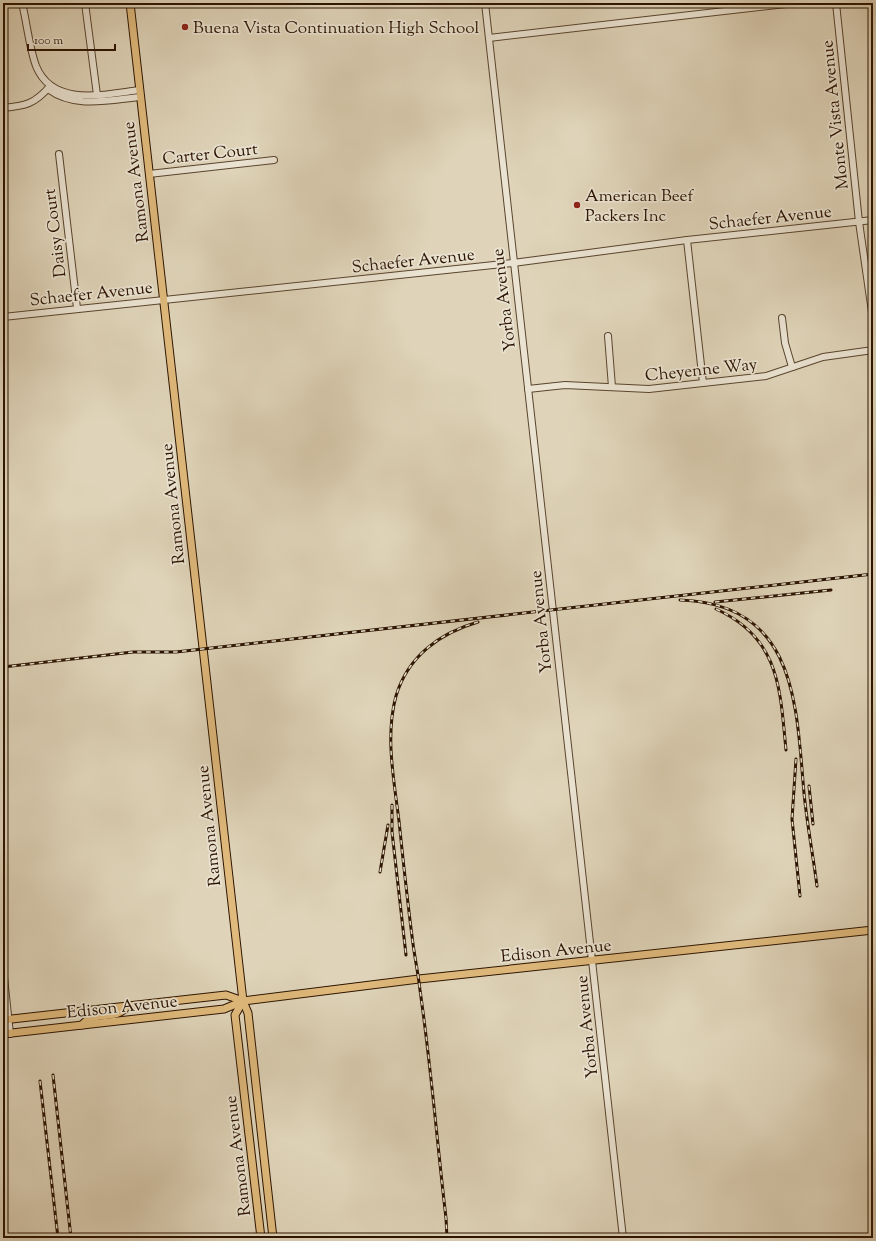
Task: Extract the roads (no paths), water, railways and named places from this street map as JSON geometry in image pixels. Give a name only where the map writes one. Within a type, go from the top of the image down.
[{"type":"main road","name":"Ramona Avenue","points":[[130,3],[243,1001],[248,1013],[273,1238]]},
{"type":"main road","name":"Edison Avenue","points":[[7,1034],[224,1009],[243,1001],[419,979],[873,930]]},
{"type":"main road","name":"Edison Avenue","points":[[6,1020],[226,995],[243,1001]]},
{"type":"main road","name":"Ramona Avenue","points":[[243,1001],[235,1015],[261,1238]]},
{"type":"main road","points":[[82,1025],[89,1017],[119,1013],[127,1006]]},
{"type":"street","points":[[22,3],[36,66],[50,87],[65,99],[77,102],[140,93]]},
{"type":"street","points":[[86,3],[97,95]]},
{"type":"street","name":"Yorba Avenue","points":[[485,3],[623,1238]]},
{"type":"street","points":[[489,38],[795,3]]},
{"type":"street","name":"Monte Vista Avenue","points":[[836,3],[859,222],[873,319]]},
{"type":"street","points":[[50,87],[69,94],[97,95],[140,93]]},
{"type":"street","points":[[3,108],[28,104],[40,98],[50,87]]},
{"type":"street","name":"Daisy Court","points":[[59,154],[77,308]]},
{"type":"street","name":"Carter Court","points":[[149,174],[274,160]]},
{"type":"street","name":"Schaefer Avenue","points":[[3,317],[513,263],[687,240],[873,220]]},
{"type":"street","points":[[687,240],[703,383]]},
{"type":"street","points":[[782,318],[785,343],[792,367]]},
{"type":"street","points":[[608,336],[612,388]]},
{"type":"street","name":"Cheyenne Way","points":[[528,389],[565,385],[649,389],[766,376],[823,357],[873,350]]},
{"type":"street","points":[[3,968],[7,1034]]},
{"type":"railway","points":[[3,667],[133,652],[176,652],[873,574]]},
{"type":"railway","points":[[715,602],[831,590]]},
{"type":"railway","points":[[680,600],[719,606],[748,619],[769,639],[783,665],[792,694],[798,726],[805,805],[817,886]]},
{"type":"railway","points":[[716,609],[737,621],[753,635],[765,650],[773,668],[778,686],[782,706],[786,750]]},
{"type":"railway","points":[[447,1238],[427,1047],[410,922],[393,774],[391,727],[396,696],[401,682],[417,658],[427,648],[439,640],[451,633],[478,622]]},
{"type":"railway","points":[[796,759],[792,819],[800,896]]},
{"type":"railway","points":[[809,786],[813,824]]},
{"type":"railway","points":[[392,805],[392,832],[406,955]]},
{"type":"railway","points":[[380,872],[388,825]]},
{"type":"railway","points":[[53,1075],[71,1238]]},
{"type":"railway","points":[[40,1081],[58,1238]]},
{"type":"place","name":"Buena Vista Continuation High School","points":[[185,27]]},
{"type":"place","name":"American Beef Packers Inc","points":[[577,205]]}]
